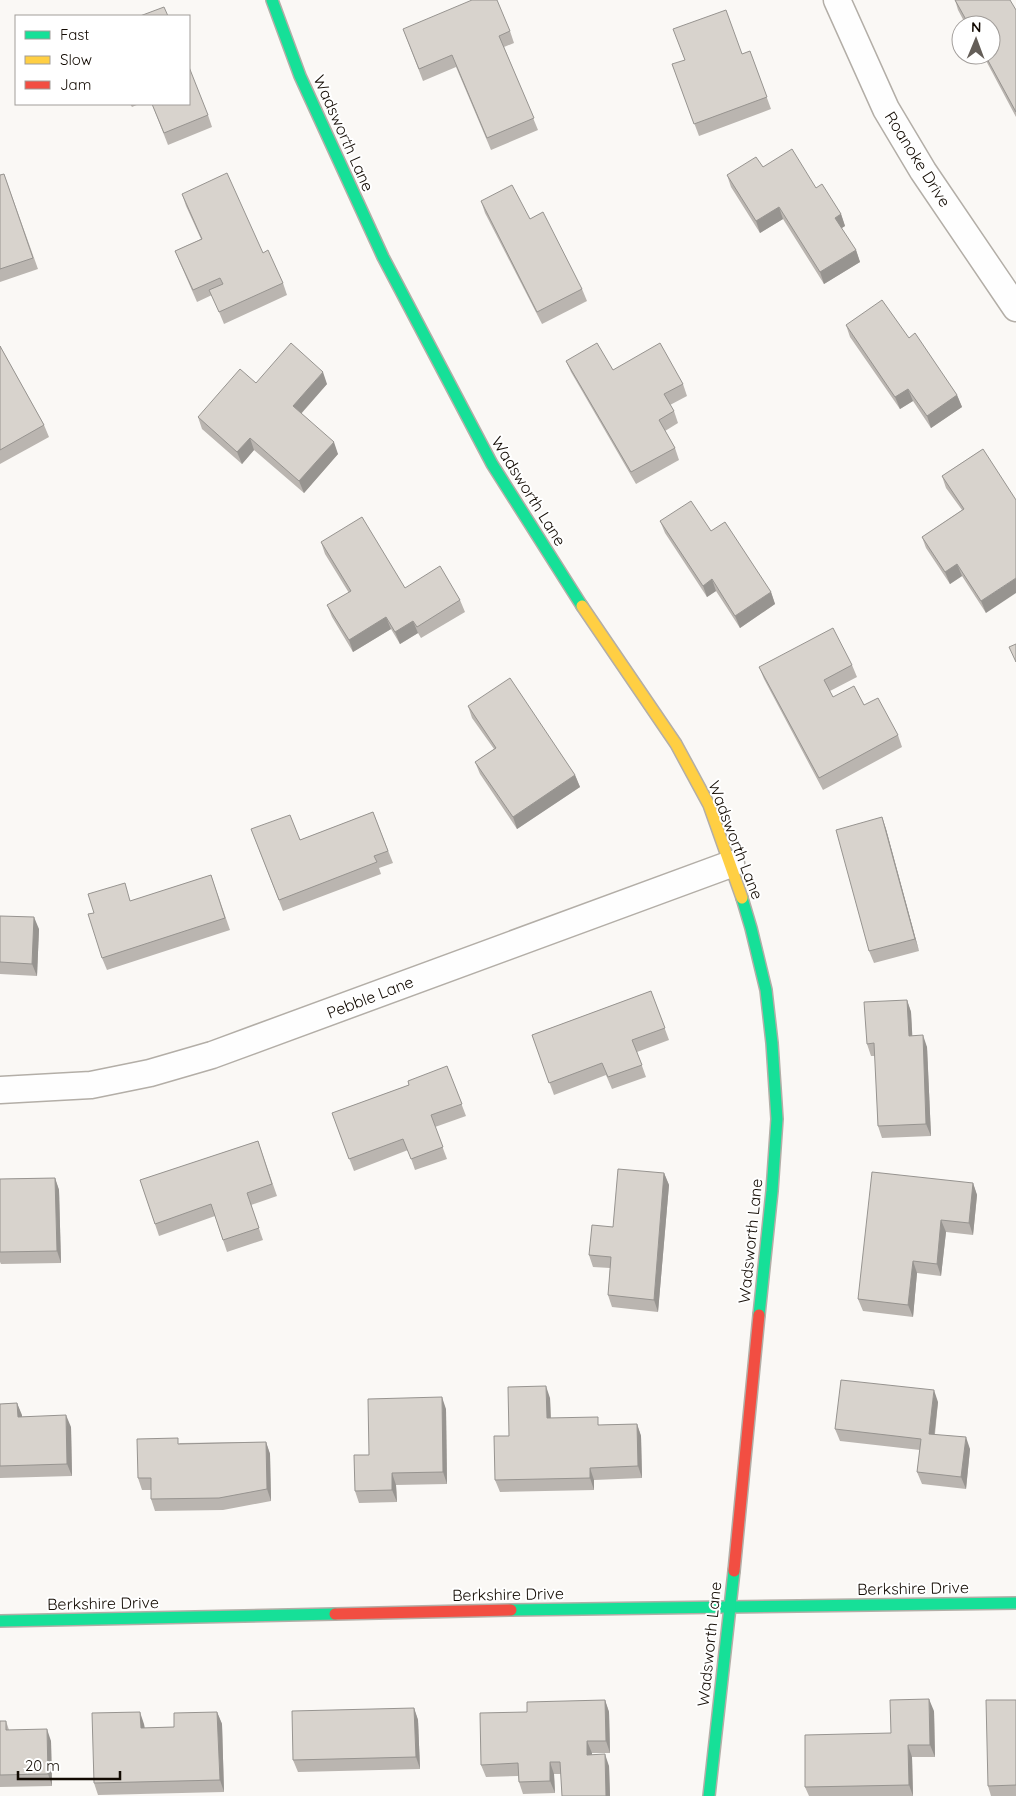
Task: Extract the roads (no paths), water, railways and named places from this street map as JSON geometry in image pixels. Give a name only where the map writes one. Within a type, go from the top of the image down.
[{"type":"street","name":"Wadsworth Lane","points":[[272,0],[300,76],[383,257],[445,378],[502,480],[564,577],[676,744],[709,805],[731,864],[751,928],[766,990],[777,1119],[772,1191],[709,1796]]},
{"type":"street","name":"Roanoke Drive","points":[[837,0],[886,109],[923,171],[1016,308]]},
{"type":"street","name":"Pebble Lane","points":[[0,1090],[90,1085],[150,1073],[212,1055],[731,864]]},
{"type":"street","name":"Berkshire Drive","points":[[0,1621],[730,1606],[1016,1603]]}]
